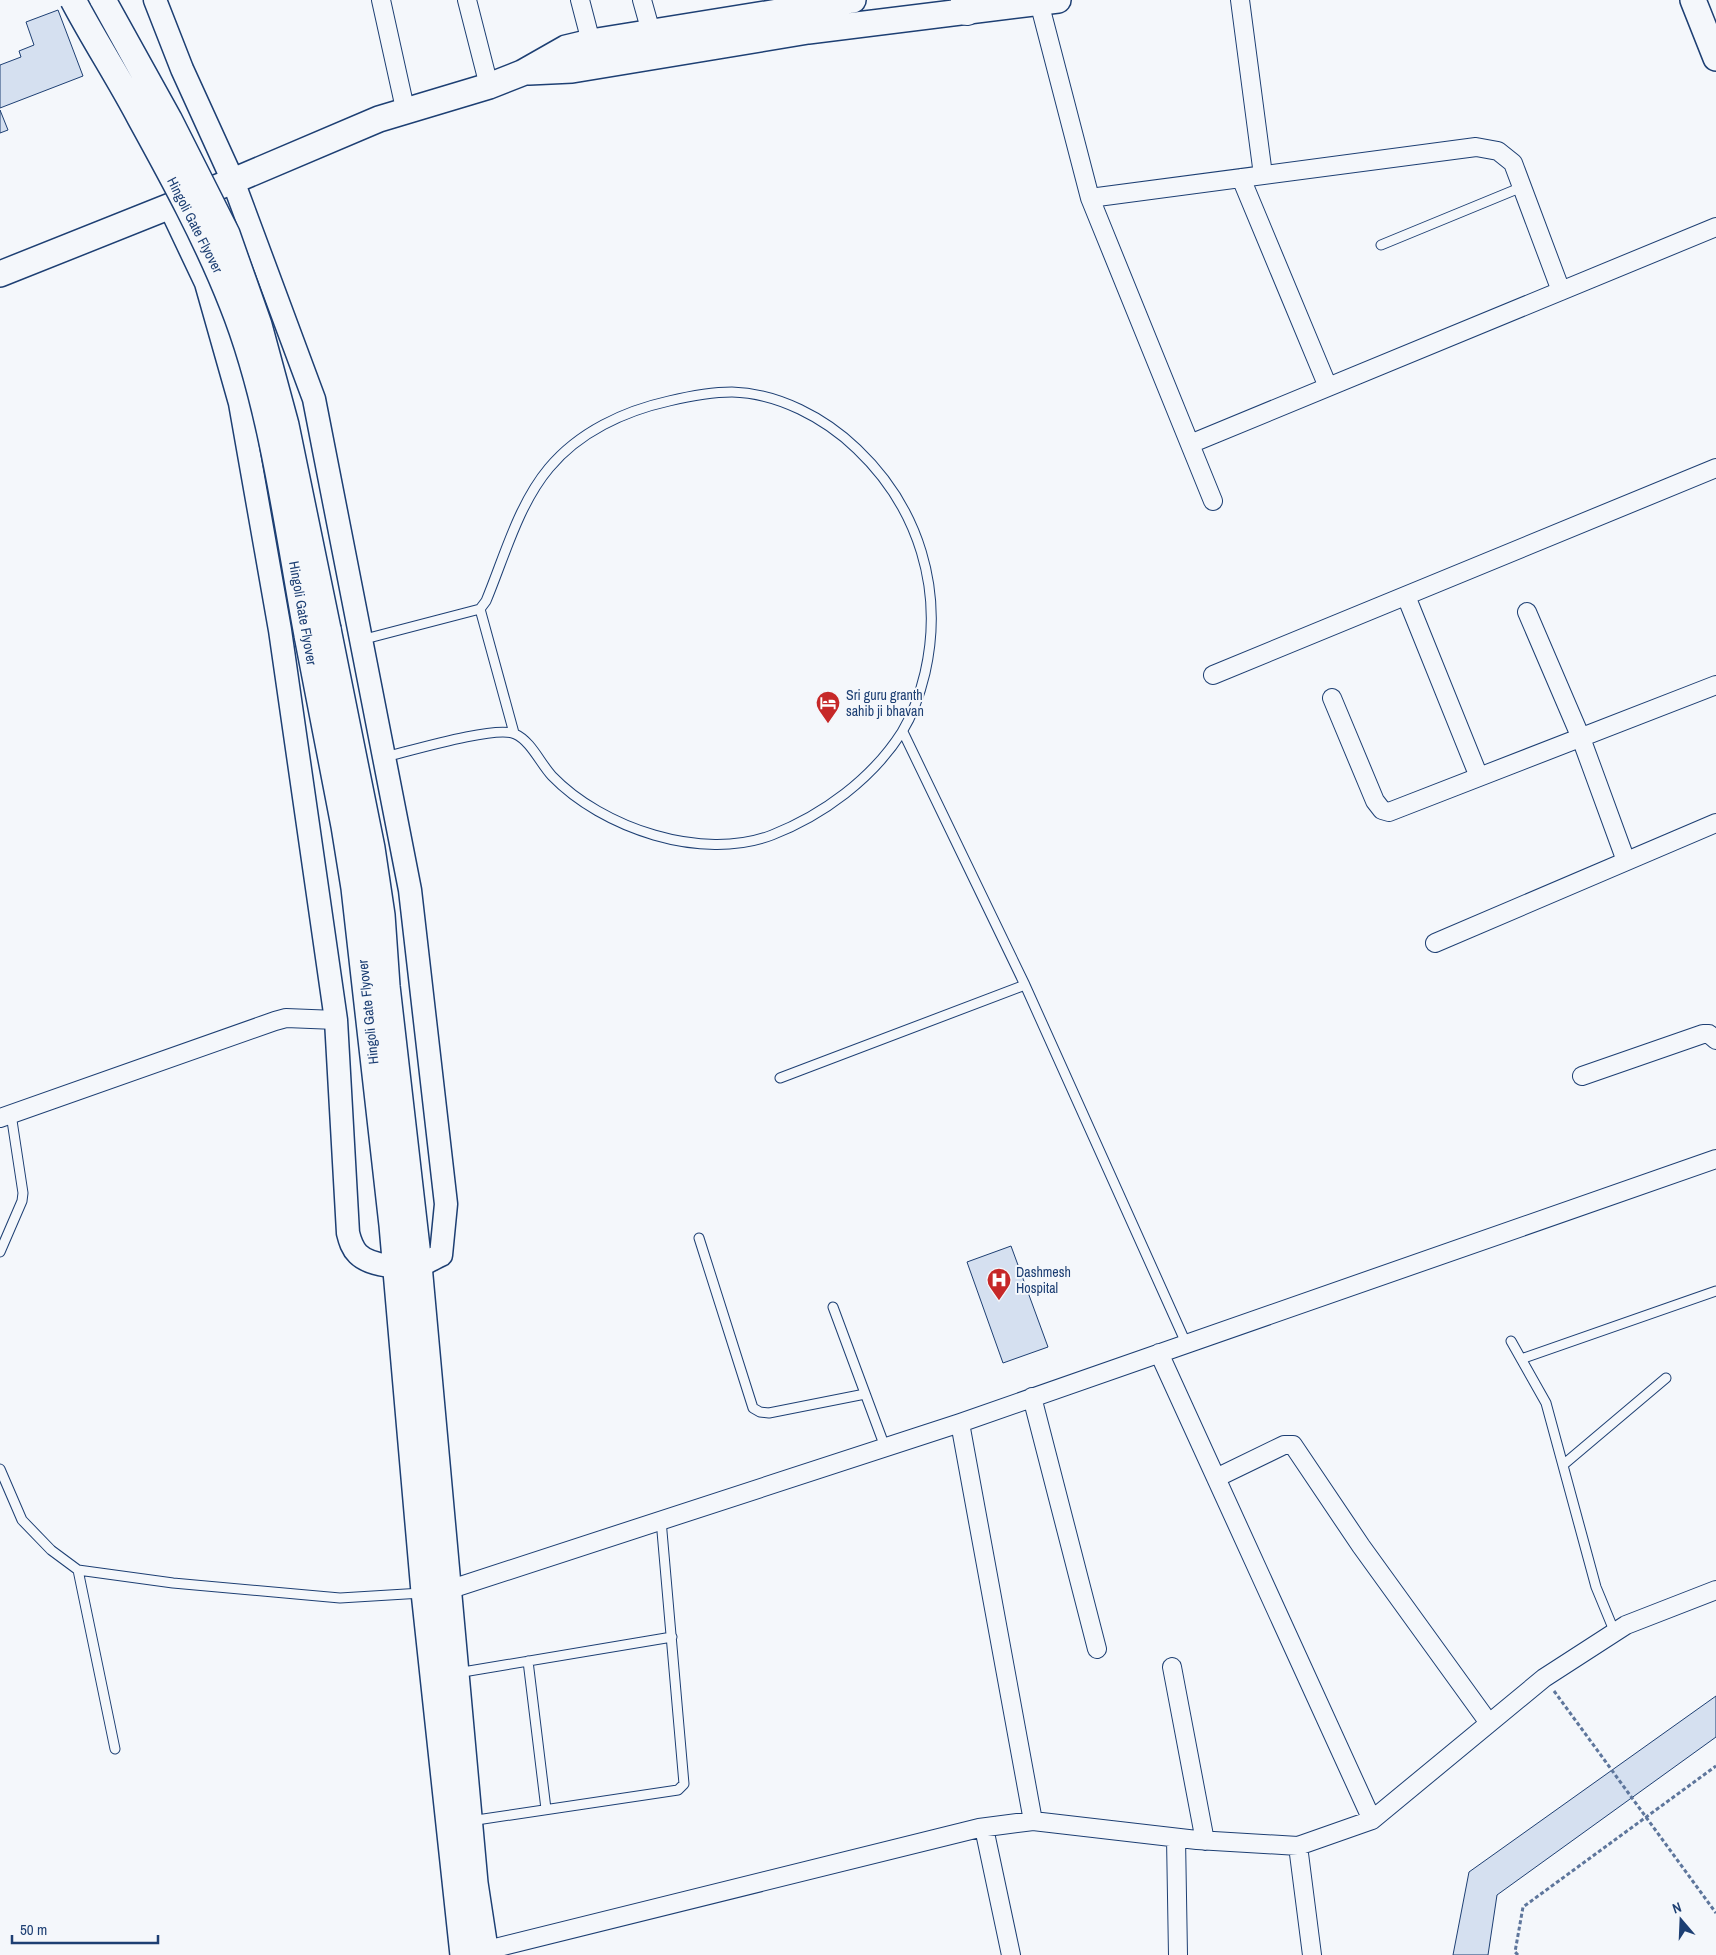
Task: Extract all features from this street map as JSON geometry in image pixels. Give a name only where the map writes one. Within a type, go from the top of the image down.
[{"type":"main road","name":"Hingoli Gate Flyover","points":[[74,0],[140,118],[213,260],[233,307],[255,375],[317,632],[372,848],[382,915],[387,986],[419,1265],[475,1883],[476,1954]]},
{"type":"main road","name":"Hingoli Gate Flyover","points":[[103,0],[169,119],[227,234],[260,325],[286,425],[354,888],[394,1266],[424,1592],[476,1954]]},
{"type":"main road","points":[[0,274],[233,181],[379,119],[406,113],[489,86],[522,72],[566,48],[591,42],[853,0]]},
{"type":"main road","points":[[1693,0],[1716,58]]},
{"type":"main road","points":[[522,72],[572,70],[966,6],[1049,1]]},
{"type":"street","points":[[155,0],[182,69],[233,181],[314,399],[412,905],[446,1204],[441,1255],[419,1265],[394,1266],[368,1260],[359,1255],[352,1246],[348,1233],[336,1020],[280,630],[240,403],[206,283],[170,206]]},
{"type":"street","points":[[381,0],[406,113]]},
{"type":"street","points":[[467,0],[489,86]]},
{"type":"street","points":[[580,0],[591,42]]},
{"type":"street","points":[[642,0],[651,32]]},
{"type":"street","points":[[1240,0],[1263,175]]},
{"type":"street","points":[[1049,1],[1090,198],[1213,501]]},
{"type":"street","points":[[1090,198],[1476,147],[1498,151],[1513,163],[1561,291]]},
{"type":"street","points":[[1241,178],[1328,387]]},
{"type":"street","points":[[1190,444],[1716,227]]},
{"type":"street","points":[[1213,675],[1716,468]]},
{"type":"street","points":[[1406,596],[1479,777]]},
{"type":"street","points":[[1527,612],[1581,738],[1626,861]]},
{"type":"street","points":[[1332,698],[1375,801],[1382,810],[1389,812],[1716,685]]},
{"type":"street","points":[[1435,943],[1716,823]]},
{"type":"street","points":[[6,1116],[275,1020],[286,1018],[336,1020]]},
{"type":"street","points":[[1582,1076],[1703,1034],[1709,1034],[1716,1040]]},
{"type":"street","points":[[424,1592],[448,1590],[960,1422],[1716,1159]]},
{"type":"street","points":[[1159,1353],[1372,1820]]},
{"type":"street","points":[[1032,1397],[1097,1649]]},
{"type":"street","points":[[960,1422],[1033,1821]]},
{"type":"street","points":[[1216,1478],[1284,1445],[1293,1445],[1361,1546],[1490,1723]]},
{"type":"street","points":[[476,1954],[984,1828],[1033,1821],[1205,1841],[1298,1846],[1372,1820],[1544,1678],[1626,1625],[1716,1590]]},
{"type":"street","points":[[1172,1667],[1205,1841]]},
{"type":"street","points":[[984,1828],[1011,1955]]},
{"type":"street","points":[[1176,1838],[1178,1955]]},
{"type":"street","points":[[1298,1846],[1312,1955]]},
{"type":"lane","points":[[1381,245],[1522,187]]},
{"type":"lane","points":[[361,640],[480,608],[486,601],[525,506],[548,469],[582,436],[619,416],[662,402],[700,394],[735,392],[773,398],[810,415],[844,436],[874,465],[898,500],[919,542],[932,594],[931,646],[920,695],[903,732],[869,774],[842,796],[804,820],[769,836],[728,844],[686,841],[637,831],[588,807],[552,776],[524,740],[514,733],[492,732],[384,757]]},
{"type":"lane","points":[[480,608],[514,733]]},
{"type":"lane","points":[[903,732],[1025,985],[1186,1344]]},
{"type":"lane","points":[[780,1078],[1025,985]]},
{"type":"lane","points":[[0,1252],[22,1201],[23,1193],[6,1116]]},
{"type":"lane","points":[[699,1238],[753,1408],[760,1412],[769,1413],[865,1394]]},
{"type":"lane","points":[[1521,1359],[1716,1291]]},
{"type":"lane","points":[[833,1307],[885,1447]]},
{"type":"lane","points":[[1511,1340],[1546,1403],[1596,1587],[1615,1633]]},
{"type":"lane","points":[[1563,1466],[1666,1378]]},
{"type":"lane","points":[[0,1469],[22,1520],[51,1550],[78,1570],[173,1583],[340,1598],[424,1592]]},
{"type":"lane","points":[[469,1821],[678,1790],[684,1784],[661,1520]]},
{"type":"lane","points":[[78,1570],[115,1749]]},
{"type":"lane","points":[[456,1673],[672,1637]]},
{"type":"lane","points":[[528,1661],[546,1810]]},
{"type":"path","points":[[1544,1678],[1716,1912]]},
{"type":"path","points":[[1518,1955],[1515,1952],[1523,1908],[1716,1766]]},
{"type":"building","points":[[58,10],[83,76],[0,108],[0,65],[21,57],[19,51],[34,45],[26,22]]},
{"type":"building","points":[[0,110],[8,130],[0,133]]},
{"type":"building","points":[[1011,1246],[1048,1347],[1003,1363],[967,1262]]},
{"type":"building","points":[[1716,1696],[1716,1737],[1497,1895],[1488,1955],[1453,1955],[1469,1872]]},
{"type":"place","name":"Sri guru granth sahib ji bhavan","points":[[828,724]]},
{"type":"place","name":"Dashmesh Hospital","points":[[999,1301]]}]
